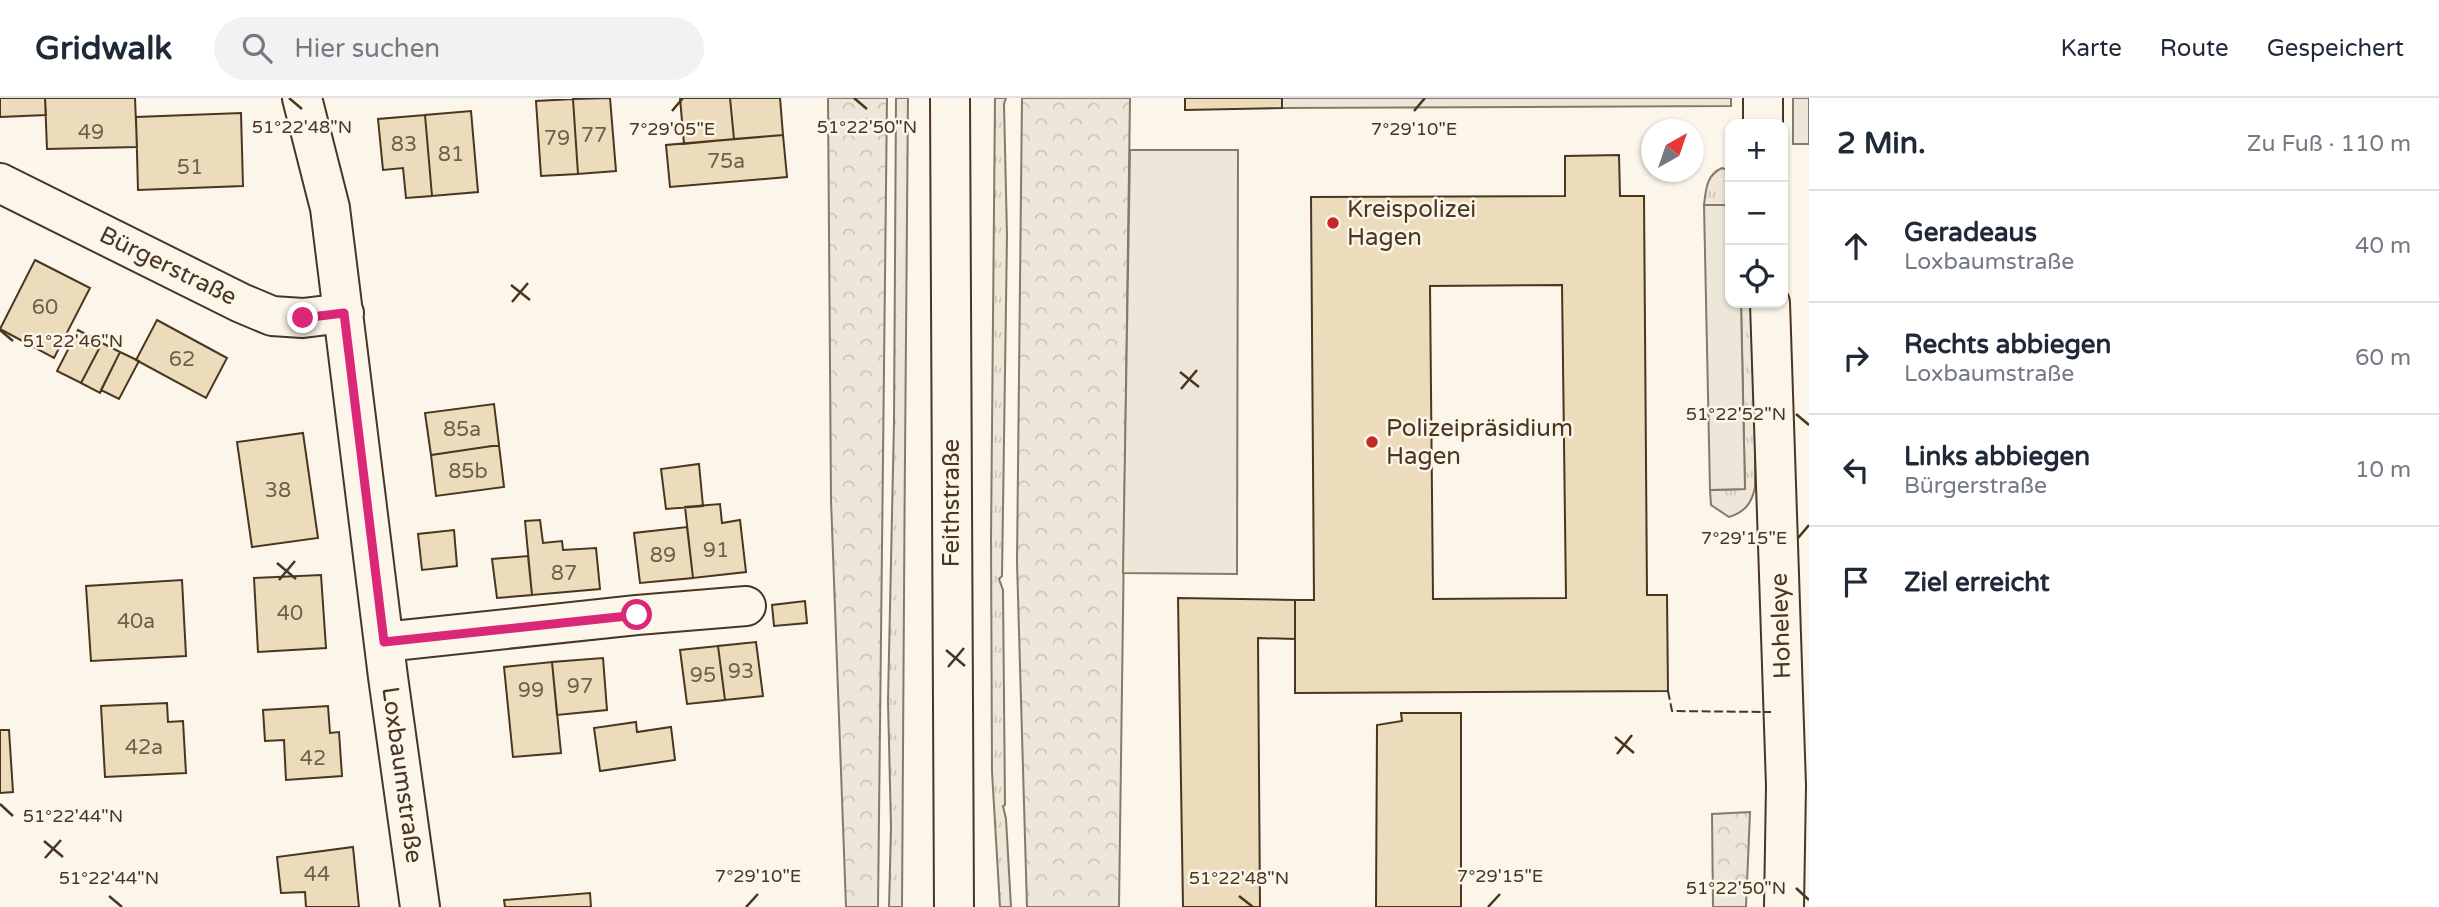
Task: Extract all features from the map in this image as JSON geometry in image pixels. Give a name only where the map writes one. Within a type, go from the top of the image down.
[{"type":"street","name":"Feithstraße","points":[[950,98],[954,907]]},
{"type":"street","points":[[1763,98],[1763,119]]},
{"type":"street","name":"Loxbaumstraße","points":[[307,99],[330,208],[420,907]]},
{"type":"street","name":"Bürgerstraße","points":[[0,183],[272,316],[303,318],[344,313]]},
{"type":"street","name":"Hoheleye","points":[[1770,308],[1797,786],[1784,907]]},
{"type":"street","points":[[384,642],[624,616],[746,606]]},
{"type":"green space","points":[[828,98],[887,98],[878,907],[846,907],[831,500]]},
{"type":"green space","points":[[896,98],[908,98],[902,907],[889,907],[891,827],[888,701],[894,422]]},
{"type":"green space","points":[[995,98],[1006,98],[1007,236],[1002,576],[999,579],[1003,590],[1003,806],[1011,907],[1000,907],[992,772]]},
{"type":"green space","points":[[1022,98],[1130,98],[1119,907],[1027,907],[1017,562]]},
{"type":"green space","points":[[1725,169],[1725,205],[1704,205],[1706,189],[1717,171]]},
{"type":"green space","points":[[1741,308],[1755,308],[1755,487],[1747,506],[1729,517],[1711,505],[1710,490],[1745,489]]},
{"type":"green space","points":[[1750,812],[1746,907],[1713,907],[1712,814]]},
{"type":"shaded area","points":[[1282,98],[1731,98],[1731,106],[1282,108]]},
{"type":"shaded area","points":[[1793,98],[1809,98],[1809,144],[1793,144]]},
{"type":"shaded area","points":[[1130,150],[1238,150],[1237,574],[1123,573]]},
{"type":"shaded area","points":[[1704,205],[1725,205],[1725,308],[1741,308],[1745,489],[1710,490]]},
{"type":"building","points":[[0,98],[45,98],[46,115],[0,117]]},
{"type":"building","points":[[45,98],[135,98],[137,147],[47,149]]},
{"type":"building","points":[[610,98],[616,171],[578,174],[573,99]]},
{"type":"building","points":[[680,98],[730,98],[734,139],[684,144]]},
{"type":"building","points":[[730,98],[780,98],[783,135],[734,139]]},
{"type":"building","points":[[1185,98],[1282,98],[1282,108],[1185,110]]},
{"type":"building","points":[[573,99],[578,174],[541,176],[536,101]]},
{"type":"building","points":[[471,111],[478,192],[432,196],[425,115]]},
{"type":"building","points":[[241,113],[243,186],[138,190],[136,117]]},
{"type":"building","points":[[425,115],[432,196],[406,198],[403,168],[383,170],[378,119]]},
{"type":"building","points":[[783,135],[787,177],[670,187],[666,145]]},
{"type":"building","name":"Polizeipräsidium Hagen","points":[[1619,155],[1620,196],[1644,196],[1647,595],[1667,595],[1668,691],[1295,693],[1295,600],[1314,600],[1311,197],[1565,196],[1565,156]],"holes":[[[1562,285],[1566,598],[1433,599],[1430,286]]]},
{"type":"building","points":[[35,260],[90,288],[54,358],[0,329]]},
{"type":"building","points":[[157,320],[227,358],[206,398],[136,360]]},
{"type":"building","points":[[78,330],[102,343],[81,383],[57,371]]},
{"type":"building","points":[[102,343],[120,352],[100,393],[81,383]]},
{"type":"building","points":[[120,352],[139,361],[119,399],[101,390]]},
{"type":"building","points":[[494,404],[499,445],[431,455],[425,413]]},
{"type":"building","points":[[303,433],[318,538],[252,547],[237,442]]},
{"type":"building","points":[[499,445],[504,487],[436,496],[431,455]]},
{"type":"building","points":[[699,464],[703,506],[666,509],[661,469]]},
{"type":"building","points":[[720,504],[722,523],[740,520],[746,572],[693,578],[685,507]]},
{"type":"building","points":[[540,520],[543,543],[562,541],[563,550],[596,548],[600,589],[532,595],[525,521]]},
{"type":"building","points":[[687,527],[693,578],[640,583],[634,533]]},
{"type":"building","points":[[454,530],[457,566],[422,570],[418,534]]},
{"type":"building","points":[[528,556],[532,595],[497,598],[492,559]]},
{"type":"building","points":[[321,575],[326,648],[258,652],[254,578]]},
{"type":"building","points":[[182,580],[186,656],[91,661],[86,586]]},
{"type":"building","points":[[1178,598],[1295,600],[1295,639],[1258,638],[1260,907],[1183,907]]},
{"type":"building","points":[[805,601],[807,623],[774,626],[772,605]]},
{"type":"building","points":[[756,642],[763,696],[725,700],[718,646]]},
{"type":"building","points":[[718,646],[725,700],[687,704],[680,650]]},
{"type":"building","points":[[603,658],[607,710],[557,715],[552,662]]},
{"type":"building","points":[[552,662],[561,753],[513,757],[504,667]]},
{"type":"building","points":[[167,703],[168,722],[183,721],[186,773],[105,777],[101,706]]},
{"type":"building","points":[[328,706],[330,733],[339,732],[342,776],[286,780],[284,740],[265,741],[263,710]]},
{"type":"building","points":[[1401,713],[1461,713],[1461,907],[1376,907],[1377,725],[1402,721]]},
{"type":"building","points":[[636,722],[637,732],[671,727],[675,760],[600,771],[594,728]]},
{"type":"building","points":[[0,730],[9,730],[13,792],[0,793]]},
{"type":"building","points":[[353,847],[359,907],[306,907],[305,892],[281,893],[277,857]]},
{"type":"building","points":[[590,893],[591,907],[505,907],[504,900]]},
{"type":"fence","points":[[1668,691],[1672,711],[1771,712]]},
{"type":"place","name":"Kreispolizei Hagen","points":[[1333,223]]},
{"type":"place","name":"Polizeipräsidium Hagen","points":[[1372,442]]},
{"type":"route","points":[[303,318],[344,313],[384,642],[637,615]]}]
